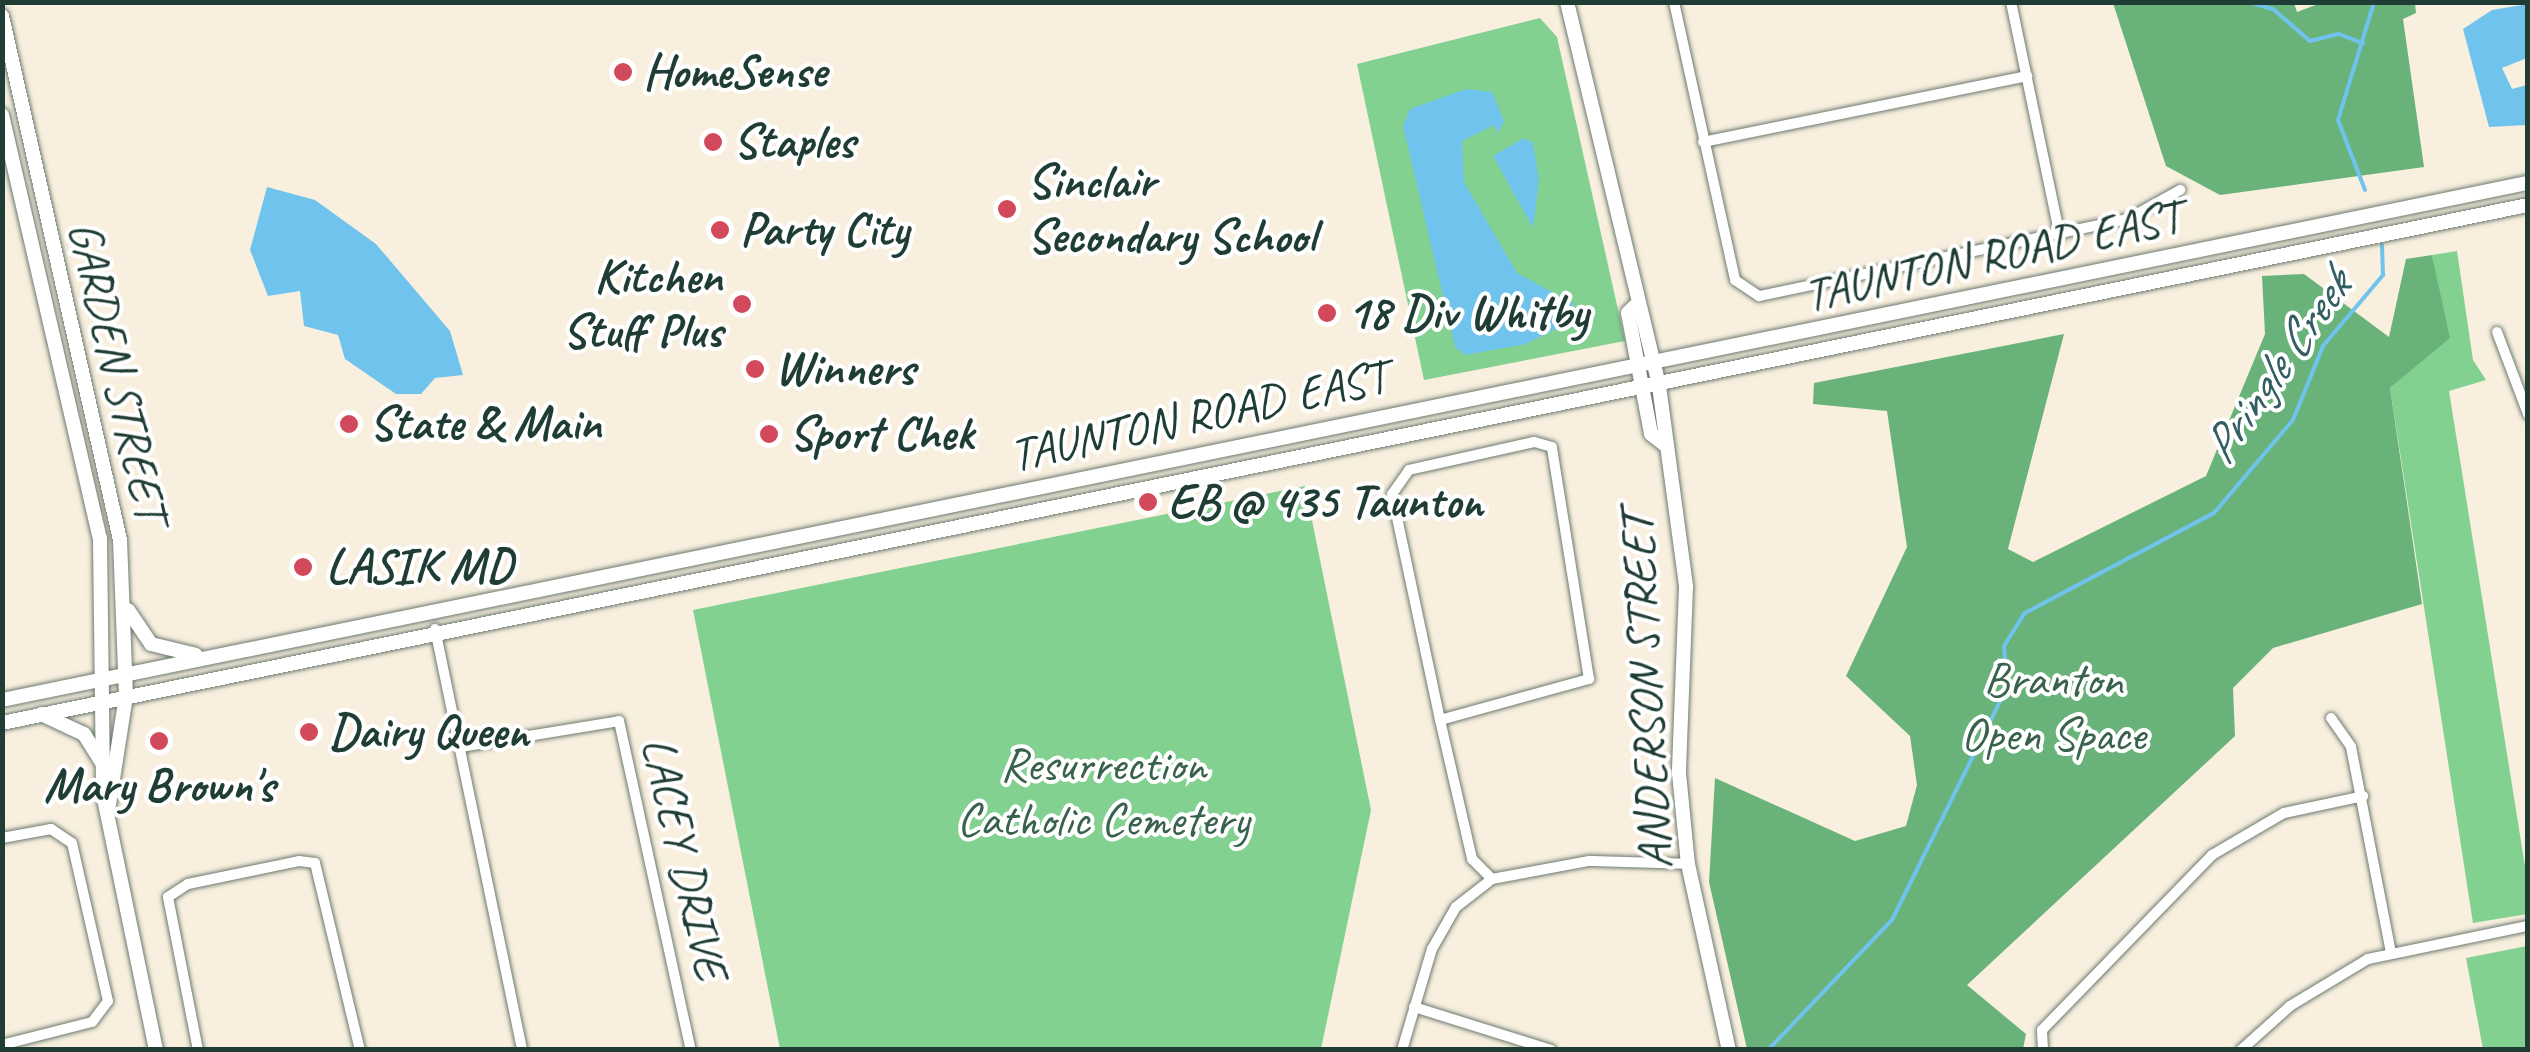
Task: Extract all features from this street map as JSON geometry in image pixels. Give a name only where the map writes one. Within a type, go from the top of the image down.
[{"type":"main road","name":"ANDERSON STREET","points":[[1567,2],[1635,306],[1656,364],[1686,588],[1679,774],[1688,864],[1729,1050]]},
{"type":"main road","name":"GARDEN STREET","points":[[2,16],[49,248],[103,438],[124,595],[126,678],[109,805]]},
{"type":"main road","name":"GARDEN STREET","points":[[2,114],[100,538],[106,700],[104,770],[114,872],[156,1050]]},
{"type":"main road","name":"TAUNTON ROAD EAST","points":[[2,700],[126,678],[205,655],[1639,368],[2528,183]]},
{"type":"main road","name":"TAUNTON ROAD EAST","points":[[2,723],[435,628],[1643,390],[2528,205]]},
{"type":"main road","points":[[2154,260],[2160,282]]},
{"type":"main road","points":[[2051,280],[2057,304]]},
{"type":"main road","name":"ANDERSON STREET","points":[[1635,306],[1639,368],[1651,434],[1664,445]]},
{"type":"main road","points":[[124,595],[130,622],[151,644],[205,655]]},
{"type":"main road","points":[[41,714],[84,734],[104,770]]},
{"type":"street","points":[[1674,2],[1734,280],[1758,296],[2128,219],[2180,190]]},
{"type":"street","points":[[2012,2],[2060,236]]},
{"type":"street","points":[[1703,142],[2027,76]]},
{"type":"street","points":[[2496,332],[2525,381],[2528,414]]},
{"type":"street","points":[[1440,720],[1589,679],[1552,447],[1516,446],[1409,470],[1396,480],[1440,720],[1472,859],[1492,880]]},
{"type":"street","points":[[435,628],[522,1050]]},
{"type":"street","points":[[2331,718],[2351,747],[2391,953]]},
{"type":"street","name":"LACEY DRIVE","points":[[461,747],[618,722],[692,1050]]},
{"type":"street","points":[[2043,1050],[2042,1030],[2212,854],[2284,814],[2363,796]]},
{"type":"street","points":[[2,838],[50,829],[72,843],[108,1002],[92,1022],[2,1045]]},
{"type":"street","points":[[198,1050],[168,897],[188,884],[299,861],[316,863],[360,1050]]},
{"type":"street","points":[[1402,1050],[1414,1007],[1456,907],[1492,880],[1540,864],[1688,864]]},
{"type":"street","points":[[2241,1050],[2328,980],[2391,953],[2528,926]]},
{"type":"street","points":[[1414,1007],[1551,1050]]},
{"type":"green space","points":[[2113,3],[2294,3],[2297,12],[2321,3],[2415,3],[2416,13],[2403,19],[2424,167],[2220,195],[2166,166]]},
{"type":"green space","points":[[1540,18],[1557,37],[1625,341],[1424,380],[1357,64]]},
{"type":"green space","points":[[2457,251],[2473,360],[2486,380],[2449,391],[2527,879],[2527,914],[2473,923],[2390,388],[2449,338],[2432,255]]},
{"type":"green space","name":"Branton Open Space","points":[[2432,255],[2450,338],[2390,388],[2422,604],[2273,648],[2233,688],[2235,736],[1967,985],[2026,1034],[2023,1049],[1747,1049],[1709,882],[1715,778],[1855,841],[1906,826],[1917,785],[1910,736],[1846,676],[1907,547],[1887,411],[1813,404],[1814,383],[2064,334],[2008,549],[2033,562],[2206,476],[2265,334],[2262,276],[2304,274],[2389,337],[2406,259]]},
{"type":"green space","name":"Resurrection Catholic Cemetery","points":[[1305,486],[1371,810],[1321,1049],[780,1049],[693,610]]},
{"type":"green space","points":[[2527,946],[2527,1049],[2483,1049],[2466,958]]},
{"type":"water","points":[[2528,4],[2527,58],[2502,68],[2512,89],[2527,85],[2527,125],[2489,127],[2463,29],[2492,10]]},
{"type":"water","points":[[1466,89],[1492,92],[1504,121],[1498,133],[1494,125],[1462,141],[1464,182],[1517,273],[1574,304],[1564,325],[1526,344],[1465,355],[1455,347],[1403,126],[1410,109]]},
{"type":"water","points":[[1524,138],[1533,143],[1539,181],[1533,228],[1493,156]]},
{"type":"water","points":[[267,187],[315,200],[376,244],[450,331],[463,375],[435,378],[421,394],[396,394],[345,359],[338,335],[304,326],[300,291],[268,296],[250,250]]},
{"type":"waterway","name":"Pringle Creek","points":[[2248,2],[2273,9],[2310,41],[2339,34],[2363,43]]},
{"type":"waterway","name":"Pringle Creek","points":[[2365,190],[2338,120],[2374,2]]},
{"type":"waterway","name":"Pringle Creek","points":[[1769,1049],[1892,920],[2007,687],[2004,646],[2025,613],[2214,513],[2293,420],[2323,346],[2383,275],[2382,245]]},
{"type":"place","name":"HomeSense","points":[[623,72]]},
{"type":"place","name":"Staples","points":[[713,142]]},
{"type":"place","name":"Sinclair Secondary School","points":[[1007,209]]},
{"type":"place","name":"Party City","points":[[720,230]]},
{"type":"place","name":"Kitchen Stuff Plus","points":[[742,304]]},
{"type":"place","name":"18 Div Whitby","points":[[1327,313]]},
{"type":"place","name":"Winners","points":[[755,369]]},
{"type":"place","name":"State & Main","points":[[349,424]]},
{"type":"place","name":"Sport Chek","points":[[769,434]]},
{"type":"place","name":"EB @ 435 Taunton","points":[[1148,502]]},
{"type":"place","name":"LASIK MD","points":[[303,567]]},
{"type":"place","name":"Dairy Queen","points":[[309,732]]},
{"type":"place","name":"Mary Brown's","points":[[159,741]]}]
